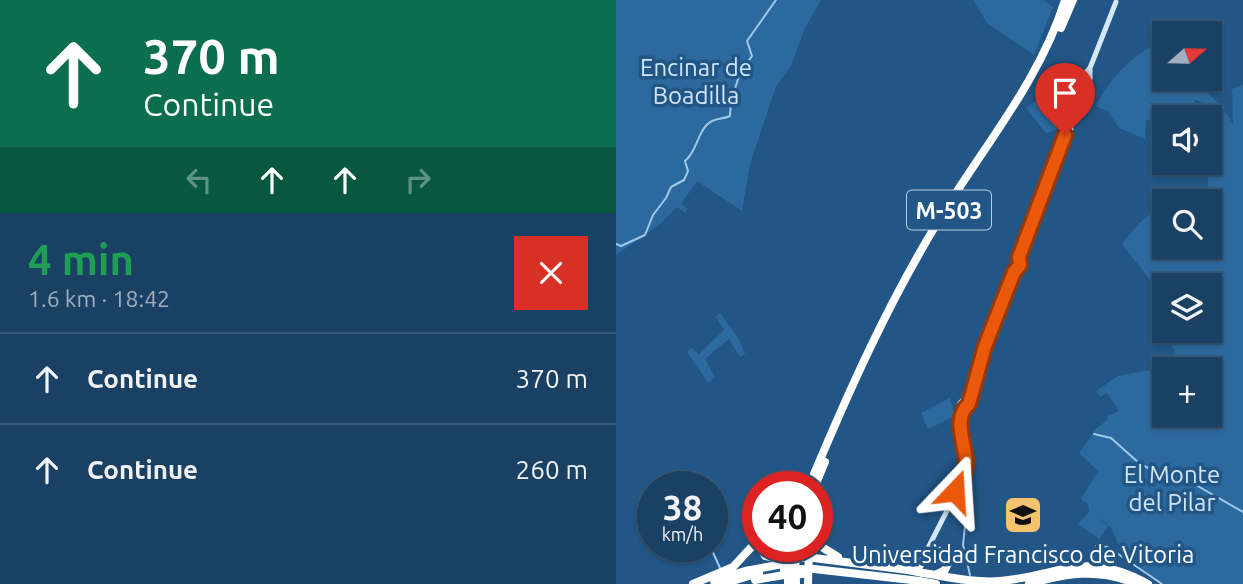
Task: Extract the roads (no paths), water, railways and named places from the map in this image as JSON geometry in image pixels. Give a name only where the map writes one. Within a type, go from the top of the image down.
[{"type":"highway","points":[[1042,57],[1059,0]]},
{"type":"highway","name":"M-503","points":[[814,471],[917,257],[1042,57],[1069,0]]},
{"type":"highway","name":"M-503","points":[[821,471],[857,384],[900,295],[949,209],[1036,75],[1056,37],[1069,0]]},
{"type":"highway","points":[[912,578],[928,553],[938,550],[945,554],[948,563],[935,579]]},
{"type":"highway","points":[[833,556],[912,578],[1004,581],[1062,567],[1080,566],[1116,570],[1148,584]]},
{"type":"highway","points":[[694,584],[742,561]]},
{"type":"highway","points":[[720,573],[847,561]]},
{"type":"highway","points":[[808,562],[808,584]]},
{"type":"highway","points":[[722,584],[787,566]]},
{"type":"highway","points":[[738,584],[787,566]]},
{"type":"highway","points":[[755,584],[787,566]]},
{"type":"highway","points":[[706,584],[745,570],[808,566],[973,584]]},
{"type":"highway","points":[[1003,584],[1080,566]]},
{"type":"highway","points":[[1029,584],[1058,576],[1088,573],[1115,576],[1136,584]]},
{"type":"street","points":[[912,578],[959,489],[966,461],[961,435],[965,403],[971,384],[1110,11],[1117,1]]},
{"type":"street","points":[[958,393],[965,393],[985,346]]},
{"type":"street","points":[[965,403],[985,346]]},
{"type":"waterway","points":[[616,244],[621,246],[645,235],[653,215],[671,187],[684,180],[688,171],[685,161],[693,152],[703,129],[712,121],[730,116],[731,101],[740,73],[752,56],[747,41],[776,0]]},
{"type":"waterway","points":[[1094,434],[1111,438],[1139,463],[1159,474]]},
{"type":"waterway","points":[[1162,476],[1179,480]]},
{"type":"waterway","points":[[1182,480],[1243,512]]},
{"type":"waterway","points":[[965,526],[963,545],[970,575]]},
{"type":"waterway","points":[[1096,546],[1108,547],[1162,584]]},
{"type":"waterway","points":[[717,562],[720,568]]},
{"type":"place","name":"Universidad Francisco de Vitoria","points":[[1023,515]]},
{"type":"park label","name":"Encinar de Boadilla","points":[[696,81]]},
{"type":"park label","name":"El Monte del Pilar","points":[[1172,488]]}]
